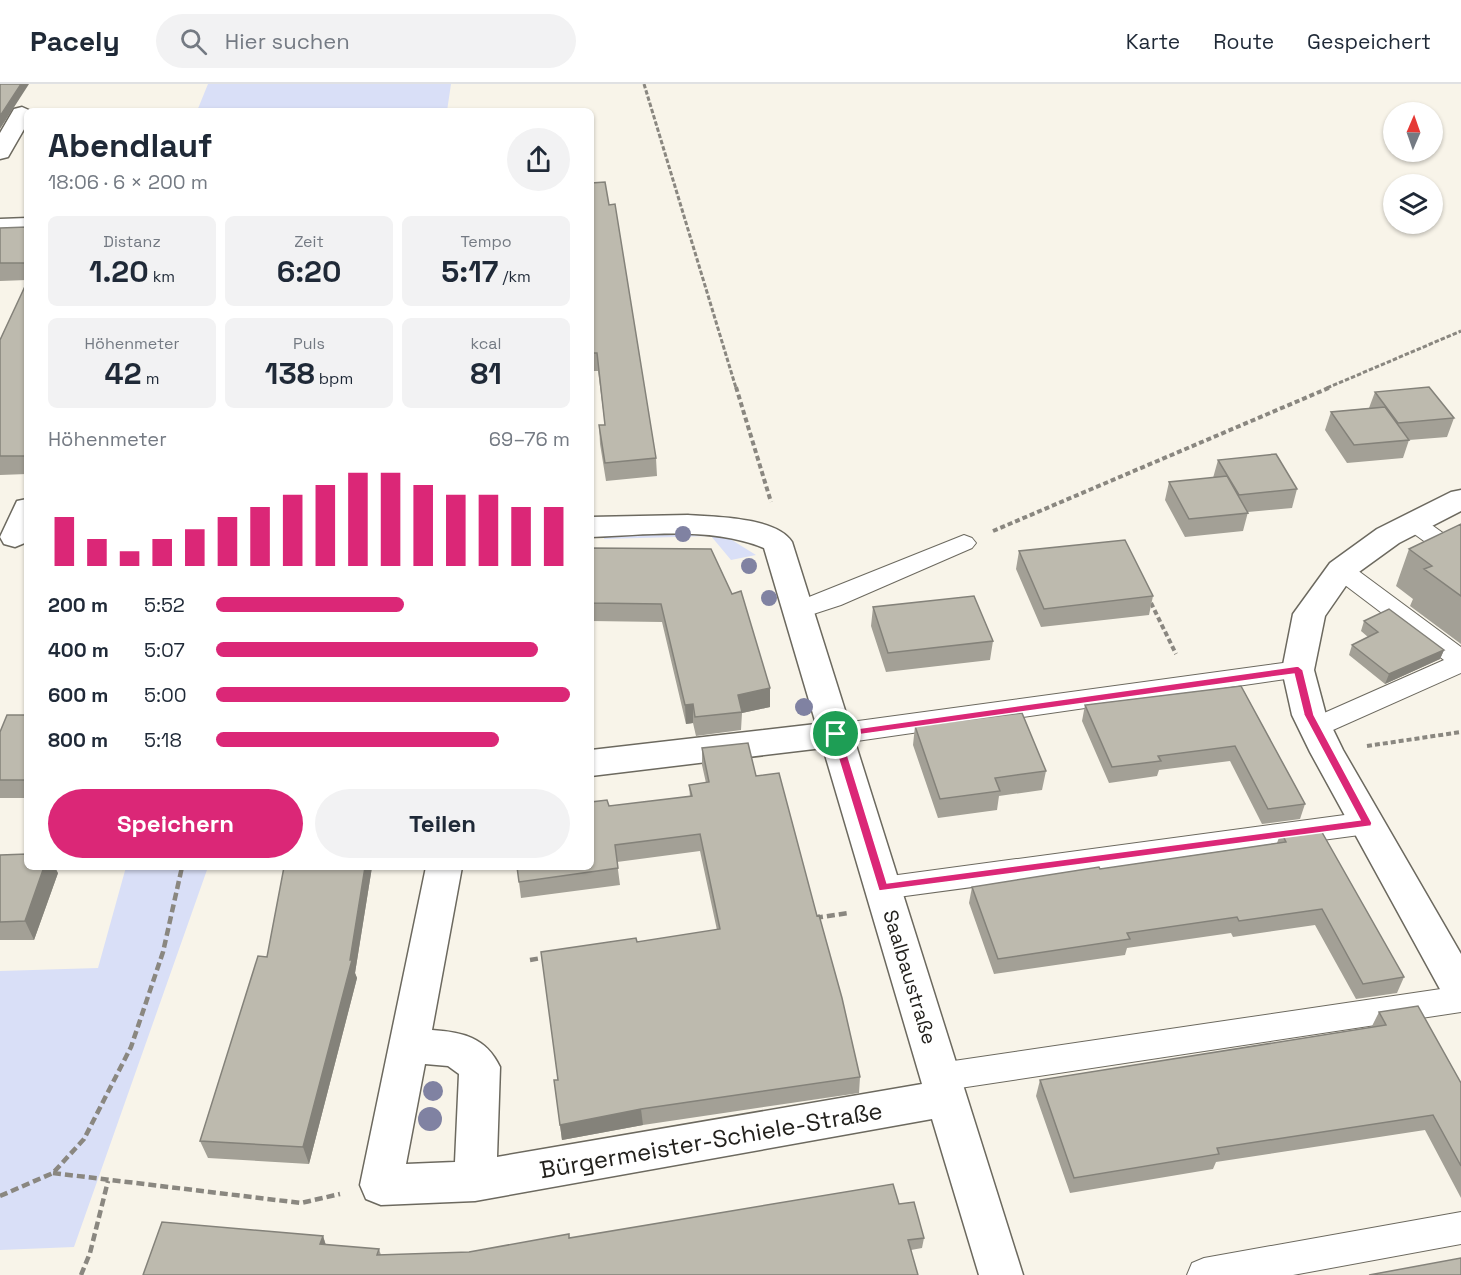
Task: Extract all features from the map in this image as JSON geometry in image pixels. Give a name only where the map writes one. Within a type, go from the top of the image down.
[{"type":"street","points":[[0,152],[22,114]]},
{"type":"street","points":[[0,226],[24,225]]},
{"type":"street","points":[[1461,500],[1388,536],[1341,570],[1309,614],[1298,670],[1309,715],[1321,740],[1461,990]]},
{"type":"street","points":[[14,537],[24,515]]},
{"type":"street","points":[[594,527],[688,525],[745,529],[777,542]]},
{"type":"street","name":"Saalbaustraße","points":[[777,542],[1001,1275]]},
{"type":"street","points":[[594,763],[836,734]]},
{"type":"street","points":[[381,1185],[443,870]]},
{"type":"street","points":[[408,1046],[458,1049],[480,1067],[475,1181]]},
{"type":"street","name":"Bürgermeister-Schiele-Straße","points":[[381,1185],[475,1181],[943,1088]]},
{"type":"lane","points":[[1413,522],[1461,557]]},
{"type":"lane","points":[[798,611],[964,543]]},
{"type":"lane","points":[[1321,740],[1461,662],[1341,570]]},
{"type":"lane","points":[[836,734],[1298,670]]},
{"type":"lane","points":[[886,897],[1367,823]]},
{"type":"lane","points":[[943,1088],[1461,999]]},
{"type":"lane","points":[[1204,1275],[1461,1228]]},
{"type":"path","points":[[644,84],[771,501],[777,542]]},
{"type":"path","points":[[964,543],[1461,331]]},
{"type":"path","points":[[1151,603],[1179,661]]},
{"type":"path","points":[[1321,740],[1461,732]]},
{"type":"path","points":[[0,1196],[53,1173],[84,1139],[131,1047],[163,952],[181,870]]},
{"type":"path","points":[[806,919],[886,897]]},
{"type":"path","points":[[530,960],[553,956]]},
{"type":"path","points":[[53,1173],[301,1203],[381,1185]]},
{"type":"path","points":[[81,1275],[90,1253],[108,1181]]},
{"type":"shaded area","points":[[208,84],[451,84],[447,108],[198,108]]},
{"type":"shaded area","points":[[683,531],[727,537],[756,555],[731,560],[711,536],[604,539],[605,533]]},
{"type":"shaded area","points":[[125,870],[207,870],[74,1247],[0,1250],[0,971],[98,968]]},
{"type":"building","points":[[0,84],[21,84],[0,116]]},
{"type":"building","points":[[605,182],[609,205],[615,204],[656,458],[605,463],[599,425],[605,425],[597,353],[594,353],[594,183]]},
{"type":"building","points":[[24,227],[24,263],[0,263],[0,228]]},
{"type":"building","points":[[24,288],[24,456],[0,456],[0,340]]},
{"type":"building","points":[[1429,387],[1454,418],[1398,423],[1375,392]]},
{"type":"building","points":[[1385,407],[1409,440],[1354,445],[1331,412]]},
{"type":"building","points":[[1276,454],[1297,489],[1239,495],[1218,460]]},
{"type":"building","points":[[1227,476],[1248,513],[1189,519],[1169,482]]},
{"type":"building","points":[[1461,524],[1461,596],[1424,569],[1432,566],[1409,549]]},
{"type":"building","points":[[1125,540],[1153,596],[1044,609],[1019,551]]},
{"type":"building","points":[[594,548],[711,549],[732,594],[741,591],[770,688],[738,695],[742,712],[695,717],[693,704],[685,705],[661,604],[594,603]]},
{"type":"building","points":[[974,596],[993,641],[888,653],[873,607]]},
{"type":"building","points":[[1389,609],[1444,650],[1389,674],[1352,645],[1378,632],[1364,621]]},
{"type":"building","points":[[1241,686],[1305,804],[1268,809],[1235,746],[1158,756],[1161,761],[1112,767],[1085,705]]},
{"type":"building","points":[[1022,713],[1046,771],[995,778],[1000,791],[940,799],[915,726]]},
{"type":"building","points":[[7,715],[24,715],[24,780],[0,780],[0,732]]},
{"type":"building","points":[[748,743],[756,776],[779,773],[817,916],[819,915],[842,998],[860,1077],[641,1109],[560,1125],[554,1080],[558,1080],[541,952],[636,938],[637,942],[720,929],[700,834],[615,845],[618,868],[519,882],[517,870],[594,870],[594,802],[607,800],[609,806],[692,796],[689,785],[709,782],[702,748]]},
{"type":"building","points":[[1319,827],[1404,977],[1363,984],[1322,909],[1239,921],[1237,917],[1127,933],[1130,939],[998,959],[972,887],[1286,842],[1281,832]]},
{"type":"building","points":[[24,854],[24,870],[43,870],[25,921],[0,922],[0,855]]},
{"type":"building","points":[[283,870],[365,870],[350,960],[352,960],[303,1147],[200,1141],[258,956],[267,957]]},
{"type":"building","points":[[1418,1006],[1461,1083],[1461,1166],[1433,1115],[1217,1148],[1219,1154],[1074,1178],[1040,1080],[1386,1025],[1379,1012]]},
{"type":"building","points":[[893,1184],[899,1204],[914,1202],[924,1238],[908,1240],[918,1275],[143,1275],[162,1222],[323,1236],[320,1244],[379,1249],[377,1255],[469,1252],[569,1234],[569,1238]]},
{"type":"building","points":[[1461,1258],[1461,1275],[1369,1275]]},
{"type":"route","points":[[1298,670],[1309,715],[1367,823],[883,888],[836,734],[1298,670]]}]
